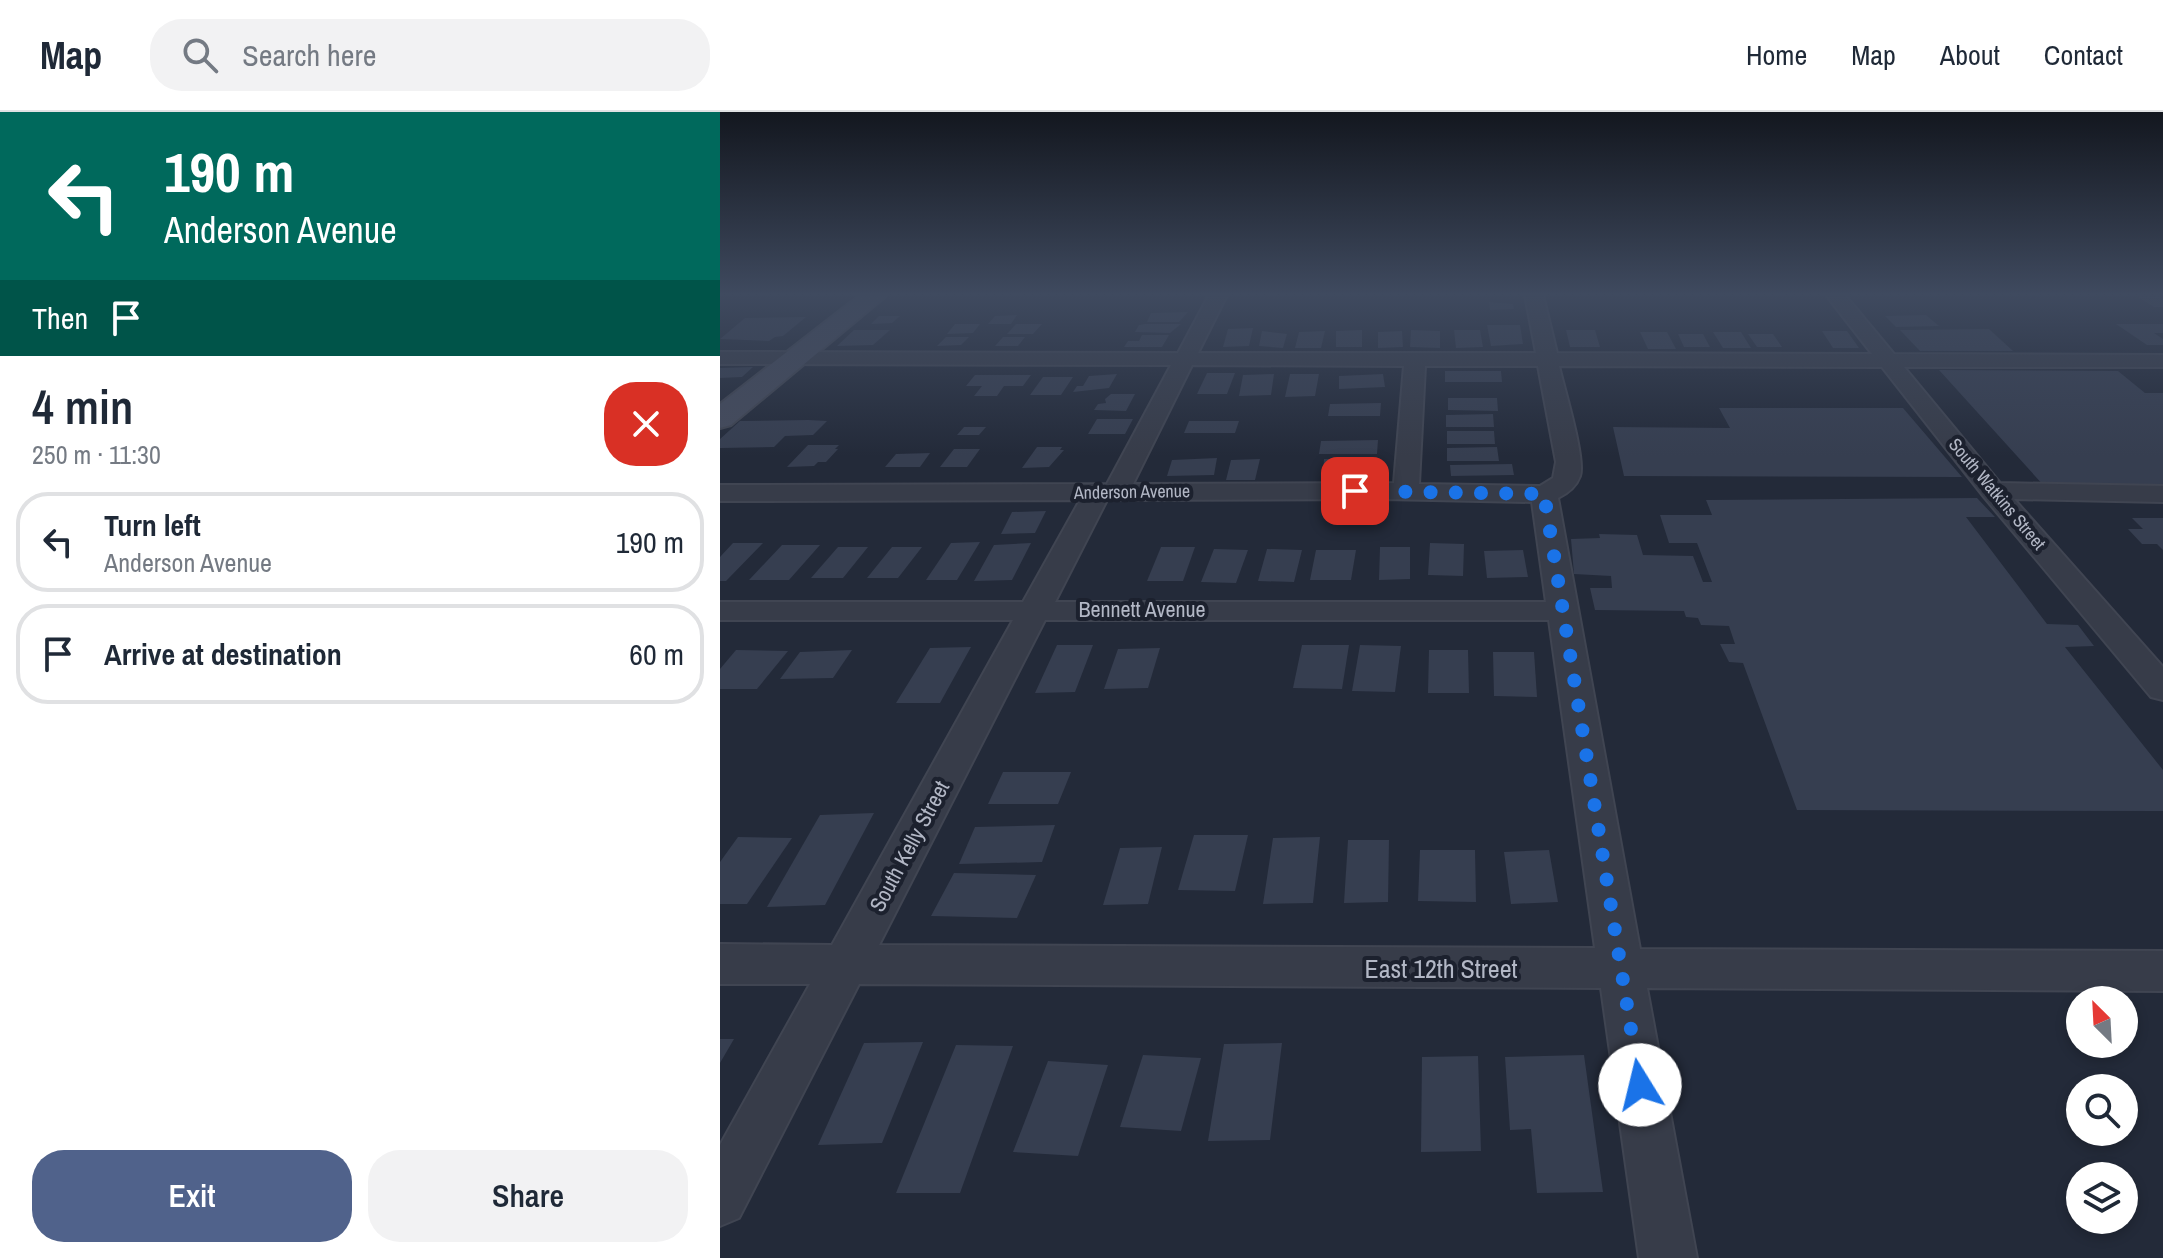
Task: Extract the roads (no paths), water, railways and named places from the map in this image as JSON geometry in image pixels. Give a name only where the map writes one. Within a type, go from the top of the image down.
[{"type":"main road","points":[[720,419],[809,348]]},
{"type":"street","name":"South Kelly Street","points":[[720,1199],[1036,609],[1191,348]]},
{"type":"street","points":[[1544,348],[1569,462],[1569,477],[1561,487],[1544,494],[1668,1258]]},
{"type":"street","name":"South Watkins Street","points":[[1880,348],[1993,491],[2163,689]]},
{"type":"street","points":[[720,358],[2163,361]]},
{"type":"street","points":[[1406,491],[1415,359]]},
{"type":"street","name":"Anderson Avenue","points":[[720,493],[1406,491],[1544,494]]},
{"type":"street","points":[[1993,491],[2163,494]]},
{"type":"street","name":"Bennett Avenue","points":[[720,611],[1564,611]]},
{"type":"street","name":"East 12th Street","points":[[720,964],[2163,971]]}]
